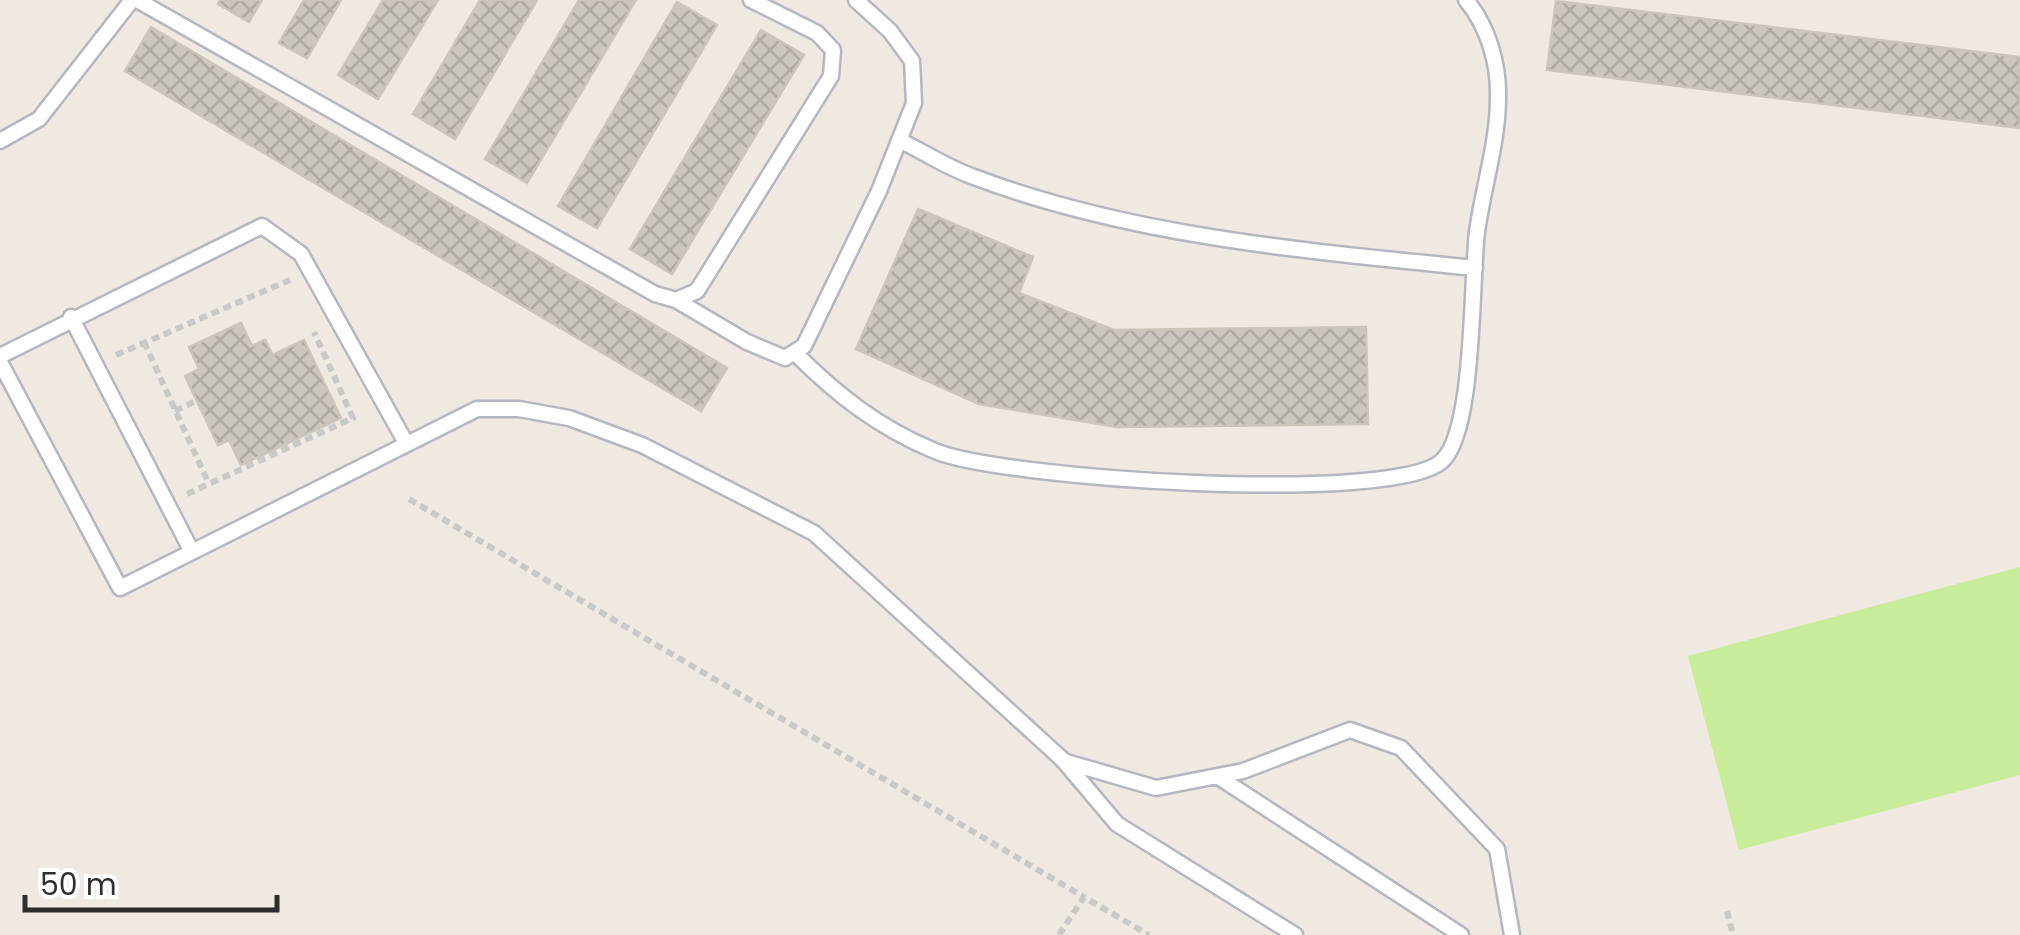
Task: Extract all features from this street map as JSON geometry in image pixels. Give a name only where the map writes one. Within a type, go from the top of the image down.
[{"type":"lane","points":[[0,141],[39,119],[134,0],[655,294],[676,300],[747,342],[786,358],[804,346],[914,103],[912,61],[890,31],[856,0]]},
{"type":"lane","points":[[676,300],[697,292],[831,76],[832,50],[817,33],[751,0]]},
{"type":"lane","points":[[794,353],[862,414],[938,453],[1051,475],[1248,484],[1404,479],[1442,462],[1455,440],[1498,98],[1481,18],[1466,0]]},
{"type":"lane","points":[[899,140],[972,176],[1085,210],[1216,238],[1475,268]]},
{"type":"lane","points":[[406,443],[301,254],[262,226],[71,317],[0,359],[120,588],[477,409],[519,408],[569,418],[642,444],[814,533],[1063,760],[1117,824],[1295,935]]},
{"type":"lane","points":[[71,317],[191,550]]},
{"type":"lane","points":[[1063,760],[1156,788],[1243,772],[1350,730],[1402,748],[1497,849],[1512,935]]},
{"type":"lane","points":[[1217,776],[1461,935]]},
{"type":"path","points":[[123,352],[289,277],[297,295]]},
{"type":"path","points":[[186,494],[353,418],[313,330]]},
{"type":"path","points":[[144,342],[209,484]]},
{"type":"path","points":[[175,411],[196,401]]},
{"type":"path","points":[[410,499],[1149,935]]},
{"type":"path","points":[[1058,935],[1084,898]]},
{"type":"path","points":[[1727,911],[1733,935]]},
{"type":"green space","points":[[2020,567],[2020,775],[1739,850],[1688,656]]},
{"type":"building","points":[[220,0],[262,0],[249,22],[218,4]]},
{"type":"building","points":[[304,0],[341,0],[307,58],[279,43]]},
{"type":"building","points":[[383,0],[438,0],[378,99],[338,75]]},
{"type":"building","points":[[480,0],[537,0],[455,139],[413,114]]},
{"type":"building","points":[[579,0],[636,0],[527,183],[485,159]]},
{"type":"building","points":[[1556,1],[2020,57],[2020,128],[1547,70]]},
{"type":"building","points":[[677,2],[717,25],[597,228],[558,206]]},
{"type":"building","points":[[151,27],[727,368],[701,411],[125,71]]},
{"type":"building","points":[[761,30],[804,55],[672,274],[630,249]]},
{"type":"building","points":[[918,209],[1033,257],[1019,293],[1114,330],[1366,327],[1368,424],[1117,427],[979,404],[856,349]]},
{"type":"building","points":[[241,323],[252,346],[265,340],[273,355],[304,340],[341,418],[241,465],[229,440],[218,445],[185,376],[199,369],[189,347]]}]
